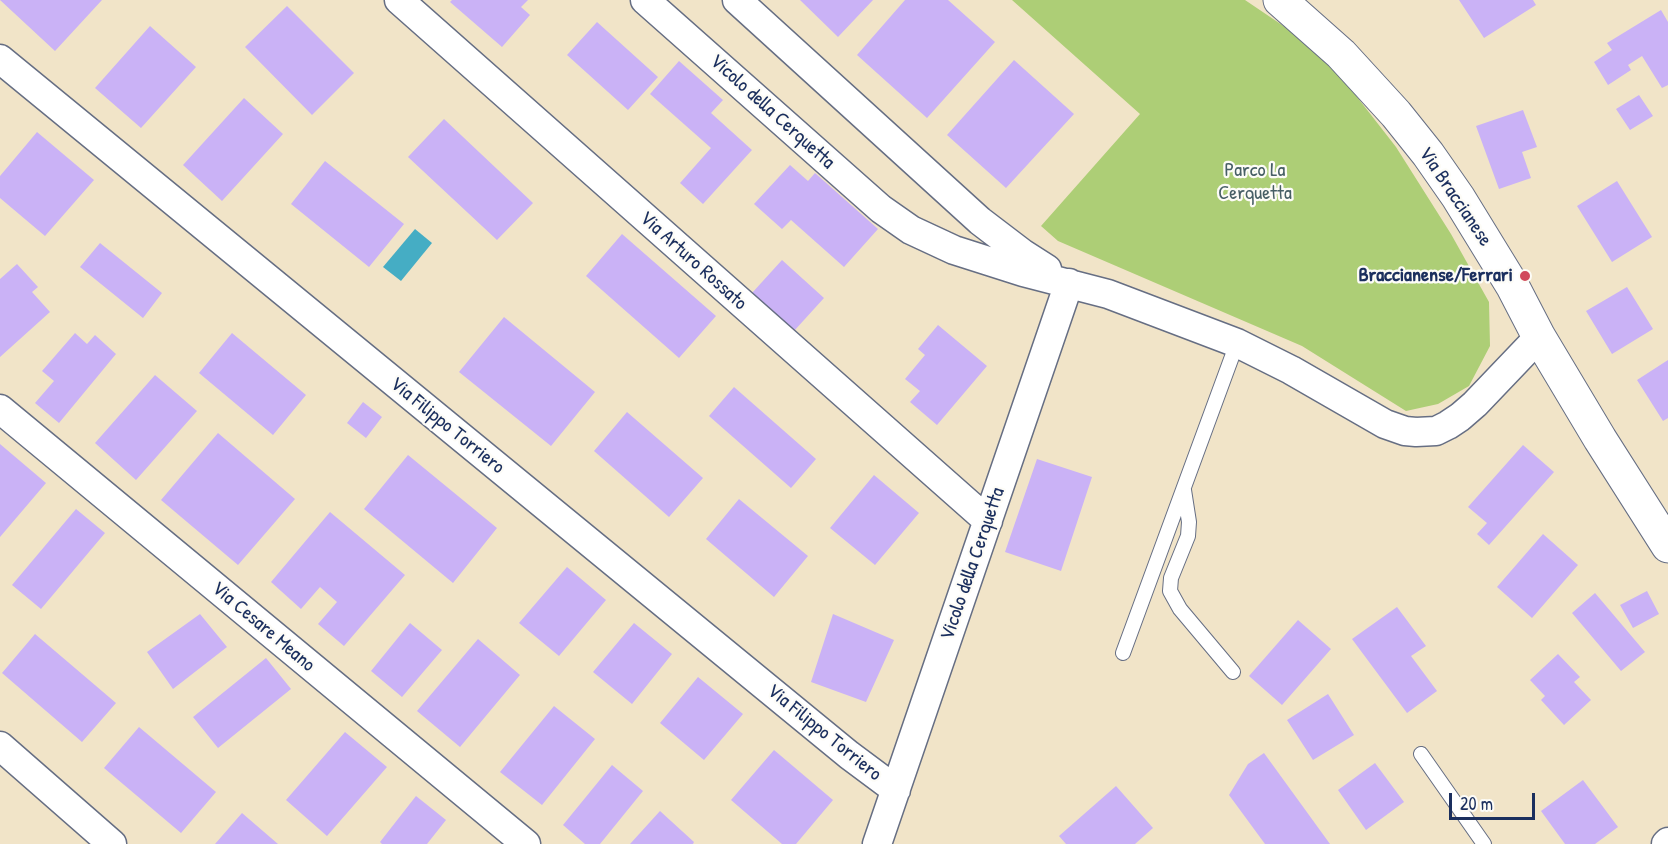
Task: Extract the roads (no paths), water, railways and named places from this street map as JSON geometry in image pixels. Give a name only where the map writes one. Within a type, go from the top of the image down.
[{"type":"street","name":"Via Arturo Rossato","points":[[399,0],[988,521]]},
{"type":"street","name":"Vicolo della Cerquetta","points":[[645,0],[894,219],[954,250],[1118,298],[1237,344],[1291,370],[1385,424],[1405,431],[1436,431],[1460,417],[1475,404],[1539,337]]},
{"type":"street","name":"Vicolo della Cerquetta","points":[[737,0],[980,221],[1022,253],[1069,283]]},
{"type":"street","name":"Via Braccianese","points":[[1280,0],[1341,54],[1396,114],[1428,154],[1464,206],[1600,439],[1668,546]]},
{"type":"street","name":"Via Filippo Torriero","points":[[0,59],[849,755],[896,790]]},
{"type":"street","name":"Vicolo della Cerquetta","points":[[877,844],[1069,283]]},
{"type":"street","name":"Via Cesare Meano","points":[[0,409],[526,844]]},
{"type":"street","points":[[0,746],[112,844]]},
{"type":"lane","points":[[1123,653],[1237,344]]},
{"type":"lane","points":[[1184,488],[1190,522],[1188,536],[1171,578],[1170,591],[1180,609],[1233,672]]},
{"type":"lane","points":[[1421,754],[1484,844]]},
{"type":"water","points":[[415,229],[432,243],[401,281],[383,267]]},
{"type":"place","name":"Braccianense/Ferrari","points":[[1525,276]]},
{"type":"park label","name":"Parco La Cerquetta","points":[[1255,182]]}]
